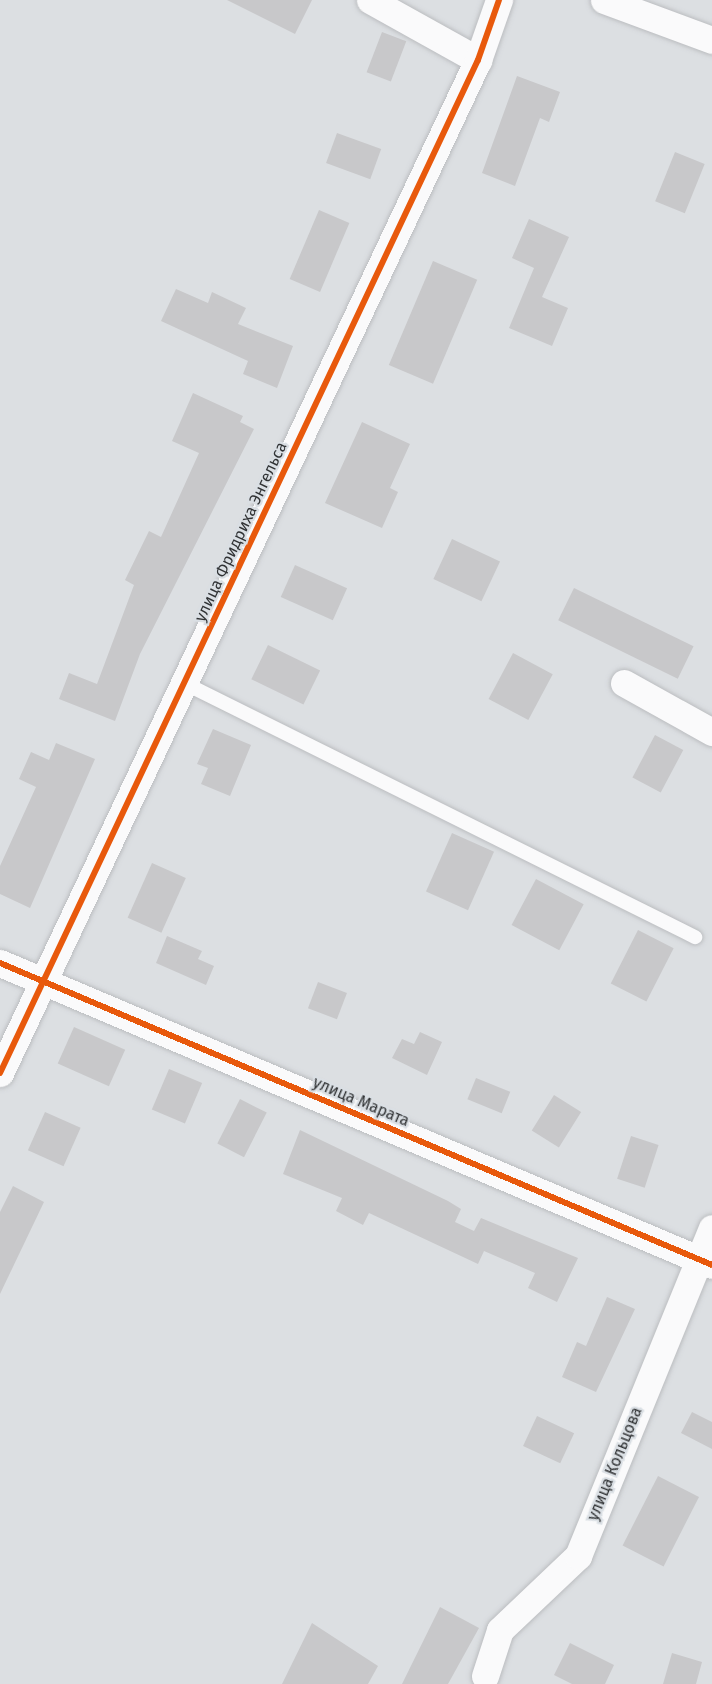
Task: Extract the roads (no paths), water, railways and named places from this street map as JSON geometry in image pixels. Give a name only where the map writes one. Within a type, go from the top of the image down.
[{"type":"street","points":[[370,0],[478,60]]},
{"type":"street","name":"улица Фридриха Энгельса","points":[[0,1073],[478,60],[500,0]]},
{"type":"street","points":[[604,0],[712,40]]},
{"type":"street","points":[[624,683],[712,732]]},
{"type":"street","name":"улица Марата","points":[[0,963],[705,1261]]},
{"type":"street","name":"улица Кольцова","points":[[485,1676],[500,1630],[578,1556],[705,1261],[712,1228]]},
{"type":"lane","points":[[184,683],[695,937]]}]
